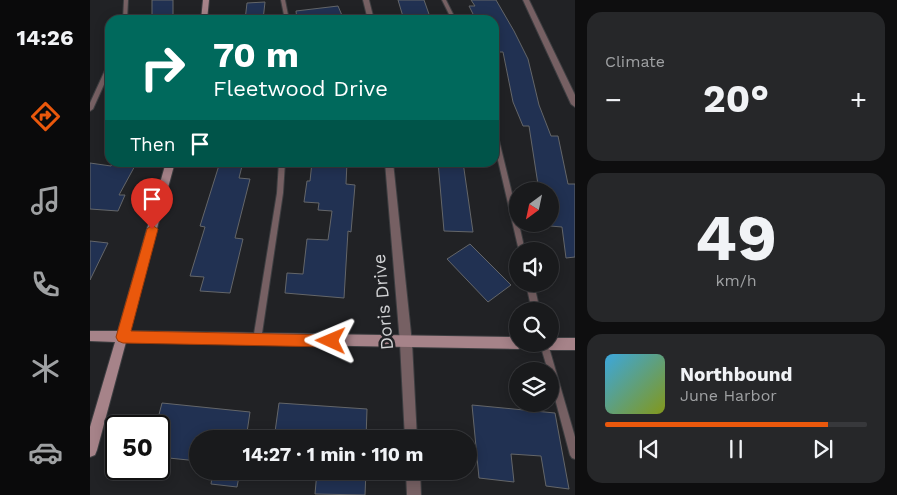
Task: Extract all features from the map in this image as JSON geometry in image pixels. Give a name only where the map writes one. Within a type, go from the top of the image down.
[{"type":"main road","points":[[204,15],[206,0]]},
{"type":"main road","points":[[90,450],[170,167]]},
{"type":"main road","points":[[90,336],[509,343]]},
{"type":"main road","points":[[559,344],[574,344]]},
{"type":"street","points":[[366,0],[370,15]]},
{"type":"street","points":[[526,0],[574,104]]},
{"type":"street","name":"Doris Drive","points":[[389,167],[406,342],[411,430]]},
{"type":"street","points":[[413,480],[414,495]]},
{"type":"lane","points":[[125,15],[126,0]]},
{"type":"lane","points":[[283,0],[286,15]]},
{"type":"lane","points":[[444,0],[452,15]]},
{"type":"lane","points":[[90,109],[105,77]]},
{"type":"lane","points":[[499,153],[520,242]]},
{"type":"lane","points":[[257,340],[280,193],[282,167]]},
{"type":"lane","points":[[546,352],[574,455]]},
{"type":"building","points":[[152,0],[173,0],[173,15],[152,15]]},
{"type":"building","points":[[398,0],[424,0],[429,15],[402,15]]},
{"type":"building","points":[[471,0],[496,0],[528,59],[539,105],[551,136],[558,136],[568,184],[575,184],[575,257],[566,258],[562,227],[559,227],[559,182],[538,182],[529,126],[523,126],[513,102],[503,52],[499,52],[499,15],[474,15],[469,6],[475,6]]},
{"type":"building","points":[[265,2],[264,15],[246,15],[247,3]]},
{"type":"building","points":[[338,6],[342,15],[296,15],[296,11]]},
{"type":"building","points":[[90,163],[105,165],[105,167],[134,167],[119,195],[125,195],[118,211],[90,209]]},
{"type":"building","points":[[218,167],[242,167],[239,178],[250,179],[235,238],[243,239],[230,293],[200,291],[204,277],[190,276],[205,227],[200,226]]},
{"type":"building","points":[[311,167],[347,167],[346,184],[355,185],[351,232],[348,231],[344,298],[285,293],[287,273],[303,274],[307,239],[328,240],[332,211],[318,210],[319,203],[304,202],[307,181],[310,181]]},
{"type":"building","points":[[438,167],[464,167],[473,232],[444,231]]},
{"type":"building","points":[[90,241],[108,243],[90,280]]},
{"type":"building","points":[[470,244],[509,283],[509,286],[488,302],[447,259]]},
{"type":"building","points":[[162,403],[250,412],[247,430],[189,430],[189,460],[170,458],[170,415],[159,415]]},
{"type":"building","points":[[279,403],[367,409],[366,430],[275,430]]},
{"type":"building","points":[[472,405],[509,409],[509,412],[555,413],[569,489],[546,486],[541,456],[511,454],[514,482],[479,478],[477,430],[474,430]]},
{"type":"building","points":[[212,480],[238,480],[237,487],[211,484]]},
{"type":"building","points":[[316,480],[366,480],[365,495],[315,494]]},
{"type":"route","points":[[152,229],[123,337],[331,341]]}]
